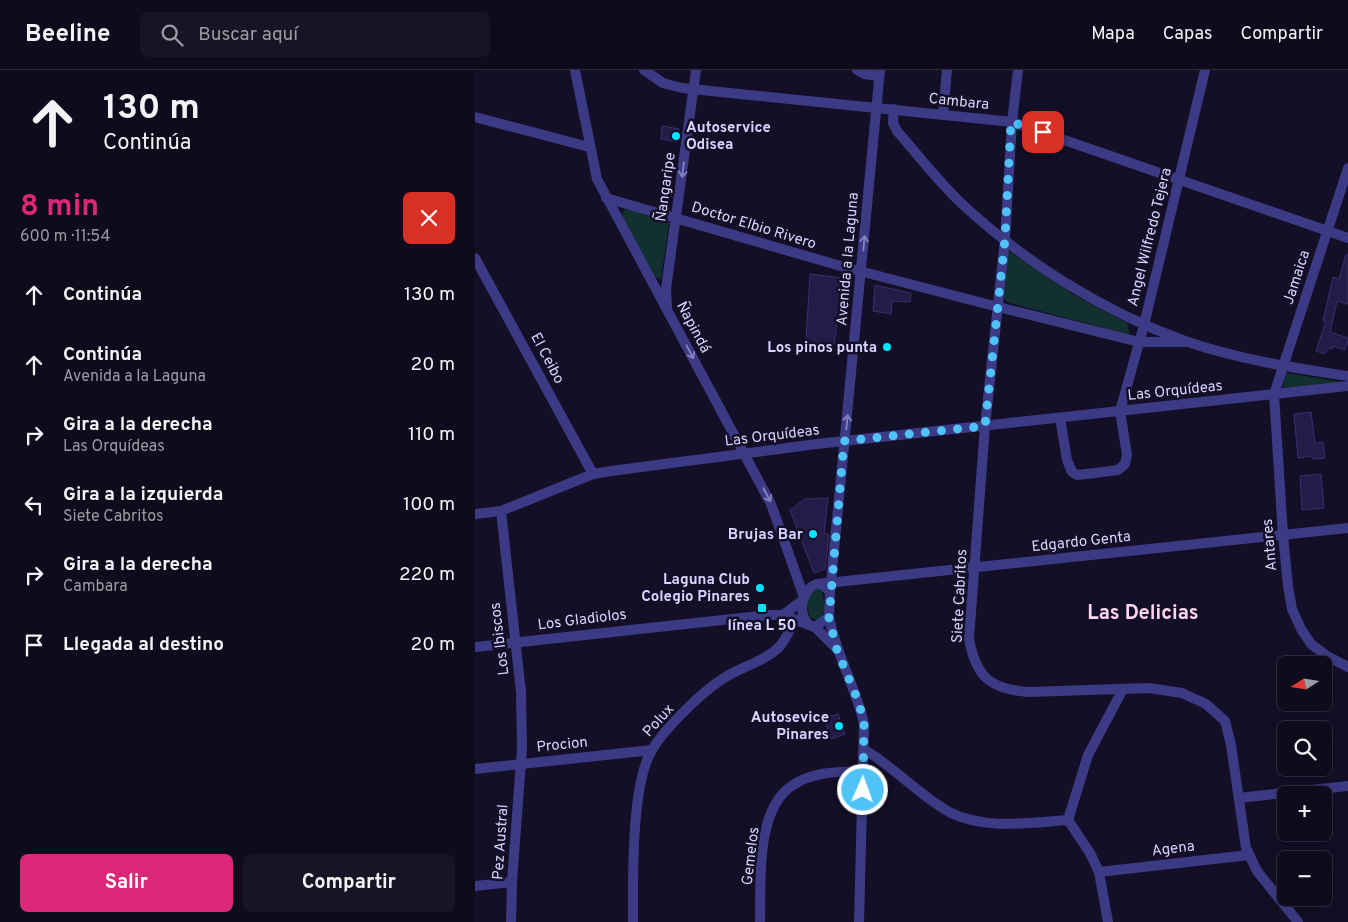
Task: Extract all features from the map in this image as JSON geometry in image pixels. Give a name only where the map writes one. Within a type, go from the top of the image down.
[{"type":"street","name":"Ñapindá","points":[[575,70],[589,147],[597,179],[771,504],[803,597],[803,612],[812,626]]},
{"type":"street","name":"Cambara","points":[[644,70],[663,83],[682,88],[1011,122],[1348,238]]},
{"type":"street","name":"Ñangaripe","points":[[667,309],[666,289],[697,70]]},
{"type":"street","points":[[857,70],[864,74],[880,73]]},
{"type":"street","points":[[943,114],[947,70]]},
{"type":"street","name":"Siete Cabritos","points":[[1018,70],[1011,122],[1005,239],[985,426],[969,639],[977,668],[991,684],[1009,691],[1149,688],[1182,693],[1207,704],[1225,721],[1231,745],[1246,848],[1257,871],[1298,922]]},
{"type":"street","name":"Angel Wilfredo Tejera","points":[[1121,411],[1144,325],[1205,70]]},
{"type":"street","name":"Avenida a la Laguna","points":[[829,618],[844,441],[880,73]]},
{"type":"street","points":[[894,109],[893,123],[897,131],[959,201],[1005,239],[1081,292],[1144,325],[1187,342],[1283,366],[1348,376]]},
{"type":"street","points":[[475,117],[589,147]]},
{"type":"street","name":"Jamaica","points":[[1274,394],[1348,168]]},
{"type":"street","name":"Doctor Elbio Rivero","points":[[606,198],[677,217],[861,272],[1139,342],[1187,342]]},
{"type":"street","name":"El Ceibo","points":[[475,258],[593,474]]},
{"type":"street","name":"Las Orquídeas","points":[[475,514],[501,511],[593,474],[844,441],[1348,386]]},
{"type":"street","name":"Antares","points":[[1274,394],[1287,586],[1292,609],[1301,629],[1311,644],[1327,656],[1348,667]]},
{"type":"street","points":[[1060,418],[1069,469],[1077,475],[1095,473],[1118,470],[1125,464],[1127,455],[1121,411]]},
{"type":"street","name":"Los Ibiscos","points":[[501,511],[521,692],[521,764]]},
{"type":"street","name":"Edgardo Genta","points":[[831,587],[974,567],[1348,528]]},
{"type":"street","points":[[783,615],[803,597],[810,586],[823,584],[831,587]]},
{"type":"street","name":"Los Gladiolos","points":[[475,647],[726,618],[783,615],[812,626]]},
{"type":"street","points":[[837,650],[812,626],[829,618],[837,650],[859,703],[864,724],[865,750],[859,922]]},
{"type":"street","name":"Polux","points":[[633,922],[635,836],[640,787],[652,750],[708,689],[727,675],[772,653],[785,639],[795,620]]},
{"type":"street","points":[[1067,820],[1088,755],[1123,689]]},
{"type":"street","name":"Procion","points":[[475,769],[652,750]]},
{"type":"street","points":[[865,750],[949,811],[969,820],[994,823],[1067,820]]},
{"type":"street","name":"Pez Austral","points":[[511,922],[512,882],[521,764]]},
{"type":"street","name":"Gemelos","points":[[760,922],[764,838],[771,815],[780,797],[793,785],[811,776],[831,772],[864,771]]},
{"type":"street","points":[[1239,798],[1348,786]]},
{"type":"street","points":[[1067,820],[1087,847],[1099,872],[1108,922]]},
{"type":"street","name":"Agena","points":[[1099,872],[1249,855]]},
{"type":"street","points":[[475,886],[512,882]]},
{"type":"green space","points":[[628,209],[669,223],[661,279],[655,277],[622,216],[624,210]]},
{"type":"green space","points":[[1010,252],[1076,296],[1127,323],[1130,335],[1007,302],[1004,298],[1008,253]]},
{"type":"green space","points":[[1285,373],[1337,381],[1336,383],[1283,388]]},
{"type":"green space","points":[[818,588],[822,592],[825,608],[818,621],[810,617],[807,604],[809,594]]},
{"type":"building","points":[[662,126],[679,129],[677,142],[661,139]]},
{"type":"building","points":[[1346,254],[1348,255],[1348,304],[1337,301],[1330,332],[1348,338],[1348,341],[1345,350],[1333,346],[1332,349],[1328,348],[1325,354],[1316,351],[1326,321],[1323,321],[1333,277],[1339,279]]},
{"type":"building","points":[[810,274],[842,278],[834,346],[806,341]]},
{"type":"building","points":[[875,285],[911,293],[910,302],[892,301],[891,314],[873,311]]},
{"type":"building","points":[[1311,412],[1315,443],[1323,442],[1325,458],[1313,459],[1313,456],[1298,458],[1294,414]]},
{"type":"building","points":[[1321,474],[1324,508],[1302,510],[1300,476]]},
{"type":"building","name":"Brujas Bar","points":[[828,498],[824,533],[829,535],[825,569],[814,573],[790,510],[805,499]]},
{"type":"building","points":[[838,714],[845,734],[831,739],[824,718]]},
{"type":"place","name":"Autoservice Odisea","points":[[676,136]]},
{"type":"place","name":"Los pinos punta","points":[[887,347]]},
{"type":"place","name":"Brujas Bar","points":[[813,534]]},
{"type":"place","name":"Laguna Club Colegio Pinares","points":[[760,588]]},
{"type":"place","name":"línea L 50","points":[[762,608]]},
{"type":"place","name":"Autosevice Pinares","points":[[839,726]]},
{"type":"district","name":"Las Delicias","points":[[1143,612]]},
{"type":"route","points":[[863,790],[864,724],[849,675],[837,650],[829,618],[844,441],[985,426],[1005,239],[1011,122],[1043,132]]}]
